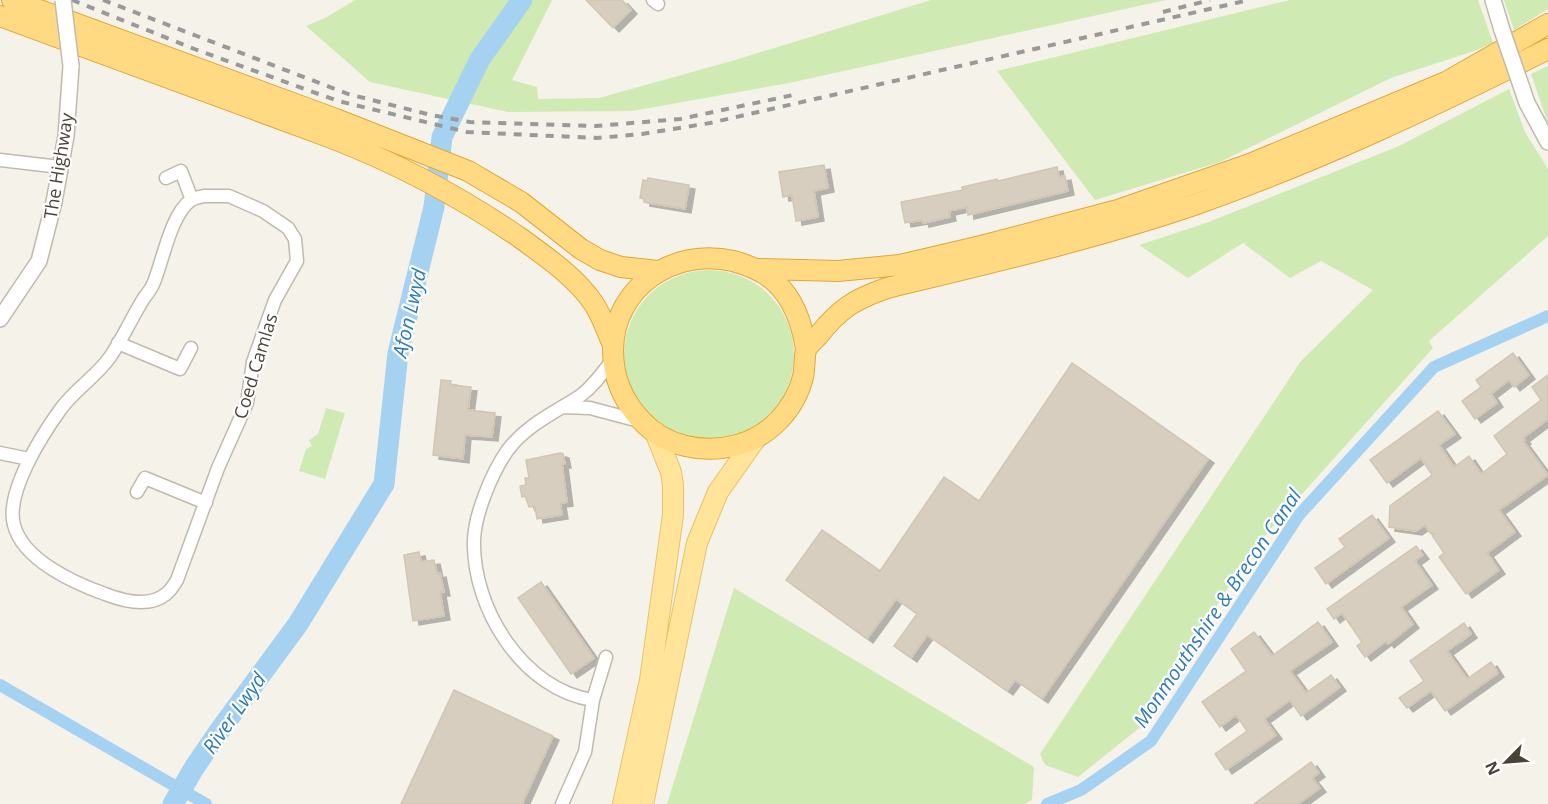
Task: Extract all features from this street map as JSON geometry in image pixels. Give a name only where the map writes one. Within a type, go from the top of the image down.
[{"type":"highway","points":[[12,0],[468,171],[521,202],[581,249],[600,260],[621,267],[658,271]]},
{"type":"highway","points":[[0,16],[373,154],[467,202],[544,255],[567,275],[595,305],[613,352],[616,376],[631,409],[649,427],[670,441],[687,447],[705,449],[731,447],[756,438],[775,424],[790,406],[803,378],[806,349],[797,311],[774,280],[758,269]]},
{"type":"highway","points":[[613,352],[619,320],[630,297],[658,271],[680,262],[707,258],[725,259],[758,269],[838,271],[900,265],[1118,210],[1251,164],[1446,82],[1548,24]]},
{"type":"highway","points":[[806,349],[830,320],[844,307],[863,296],[1123,227],[1257,182],[1455,96],[1548,49]]},
{"type":"main road","points":[[623,804],[646,703],[672,531],[673,485],[667,461],[649,427]]},
{"type":"main road","points":[[643,804],[697,543],[718,492],[756,438]]},
{"type":"street","name":"The Highway","points":[[0,320],[39,261],[54,202],[66,136],[71,66],[63,0]]},
{"type":"street","points":[[1493,0],[1527,103],[1548,142]]},
{"type":"street","points":[[0,160],[60,167]]},
{"type":"street","points":[[166,178],[182,171],[192,200]]},
{"type":"street","name":"Coed Camlas","points":[[204,196],[229,196],[263,211],[288,228],[295,239],[297,261],[275,300],[253,362],[247,403],[218,468],[177,580],[165,595],[152,602],[139,603],[111,596],[86,588],[62,575],[39,560],[21,541],[13,525],[13,509],[29,459],[61,408],[110,358],[118,343],[153,284],[168,237],[183,208],[192,200],[204,196]]},
{"type":"street","points":[[118,343],[180,369],[191,348]]},
{"type":"street","points":[[593,700],[575,698],[551,684],[526,666],[511,648],[489,614],[475,555],[474,538],[485,496],[497,468],[509,449],[528,429],[580,396],[594,384],[613,352]]},
{"type":"street","points":[[561,407],[590,408],[649,427]]},
{"type":"street","points":[[0,453],[29,459]]},
{"type":"street","points":[[137,492],[145,478],[206,503]]},
{"type":"street","points":[[562,804],[585,752],[593,700],[606,657]]},
{"type":"green space","points":[[355,0],[552,0],[512,80],[537,87],[538,99],[599,98],[735,60],[931,0],[1166,0],[789,83],[632,111],[508,112],[370,82],[306,26],[325,18]]},
{"type":"green space","points":[[1290,0],[1478,0],[1493,43],[1391,78],[1220,162],[1095,200],[997,71]]},
{"type":"green space","points":[[1504,0],[1548,0],[1548,9],[1514,30]]},
{"type":"green space","points":[[1548,66],[1548,123],[1531,74]]},
{"type":"green space","points":[[1509,89],[1525,132],[1548,169],[1548,236],[1429,341],[1433,348],[1268,532],[1234,578],[1143,725],[1078,777],[1045,765],[1040,754],[1301,361],[1373,290],[1321,261],[1290,278],[1243,243],[1188,278],[1139,245],[1206,223],[1399,146]]},
{"type":"green space","points":[[709,270],[741,277],[769,295],[787,323],[794,355],[787,387],[769,415],[741,433],[709,440],[677,433],[649,415],[631,387],[624,355],[631,323],[649,295],[677,277]]},
{"type":"green space","points":[[326,408],[345,413],[325,479],[299,471],[306,449],[312,446],[309,440],[318,434]]},
{"type":"green space","points":[[734,588],[1034,767],[1032,800],[1025,804],[667,804]]},
{"type":"building","points":[[586,0],[622,0],[631,10],[613,28]]},
{"type":"building","points":[[824,165],[828,188],[814,191],[818,217],[796,221],[792,195],[783,197],[779,172]]},
{"type":"building","points":[[1057,167],[1059,177],[1065,176],[1068,191],[968,215],[967,207],[949,211],[950,217],[923,223],[922,220],[905,223],[901,202],[963,190],[962,187]]},
{"type":"building","points":[[648,178],[689,185],[685,209],[644,202],[644,199],[640,198],[643,180],[647,181]]},
{"type":"building","points":[[1513,353],[1529,375],[1514,387],[1509,380],[1491,394],[1497,403],[1475,419],[1462,401],[1481,387],[1476,380]]},
{"type":"building","points":[[1072,363],[1208,459],[1042,699],[1015,680],[1007,691],[927,635],[911,658],[894,646],[917,614],[896,599],[867,639],[786,580],[822,530],[880,571],[944,477],[979,501]]},
{"type":"building","points":[[1548,375],[1548,419],[1523,438],[1525,440],[1523,441],[1548,475],[1499,510],[1515,532],[1487,553],[1499,570],[1466,594],[1439,557],[1444,553],[1432,535],[1434,534],[1430,533],[1425,525],[1416,531],[1389,527],[1390,506],[1432,475],[1421,458],[1387,483],[1370,460],[1438,411],[1455,434],[1439,445],[1454,467],[1469,456],[1481,474],[1507,454],[1494,436],[1541,400],[1532,387]]},
{"type":"building","points":[[441,380],[451,381],[450,385],[471,387],[468,410],[495,413],[492,437],[465,435],[463,459],[433,455]]},
{"type":"building","points":[[563,454],[565,464],[562,464],[567,502],[560,503],[562,515],[537,519],[535,506],[529,507],[525,496],[522,497],[520,486],[526,485],[525,478],[529,478],[526,460]]},
{"type":"building","points":[[1372,515],[1389,538],[1326,584],[1315,568],[1345,547],[1339,539]]},
{"type":"building","points":[[1416,546],[1423,555],[1415,561],[1432,585],[1401,607],[1413,624],[1388,644],[1386,641],[1365,657],[1357,646],[1362,642],[1342,613],[1334,619],[1327,609]]},
{"type":"building","points":[[419,552],[421,562],[434,560],[437,574],[440,573],[444,592],[440,592],[444,616],[413,621],[404,555]]},
{"type":"building","points":[[541,582],[594,658],[571,674],[518,598]]},
{"type":"building","points":[[1318,622],[1332,642],[1290,671],[1306,693],[1331,675],[1340,687],[1301,716],[1290,700],[1264,719],[1276,735],[1226,770],[1215,754],[1247,731],[1236,715],[1220,727],[1202,702],[1246,671],[1231,649],[1254,632],[1272,656]]},
{"type":"building","points":[[1464,623],[1471,634],[1447,651],[1467,679],[1491,662],[1498,673],[1445,711],[1431,691],[1407,708],[1399,698],[1424,681],[1410,661]]},
{"type":"building","points":[[454,690],[553,736],[522,804],[401,804]]},
{"type":"building","points":[[1311,762],[1319,773],[1312,778],[1320,788],[1298,804],[1254,804]]},
{"type":"waterway","name":"Afon Lwyd","points":[[173,804],[220,730],[298,624],[384,484],[398,353],[434,207],[442,137],[480,59],[522,0]]},
{"type":"waterway","name":"Monmouthshire & Brecon Canal","points":[[1047,804],[1081,790],[1151,741],[1299,515],[1434,367],[1548,316]]},
{"type":"waterway","name":"Monmouthshire & Brecon Canal","points":[[0,685],[206,804]]},
{"type":"railway","points":[[72,0],[197,50],[338,101],[467,132],[597,138],[642,134],[710,123],[1249,0]]},
{"type":"railway","points":[[103,0],[348,94],[431,115],[470,122],[596,126],[680,119],[798,94]]},
{"type":"railway","points":[[1163,12],[1210,0]]},
{"type":"water label","name":"River Lwyd","points":[[234,713]]}]
